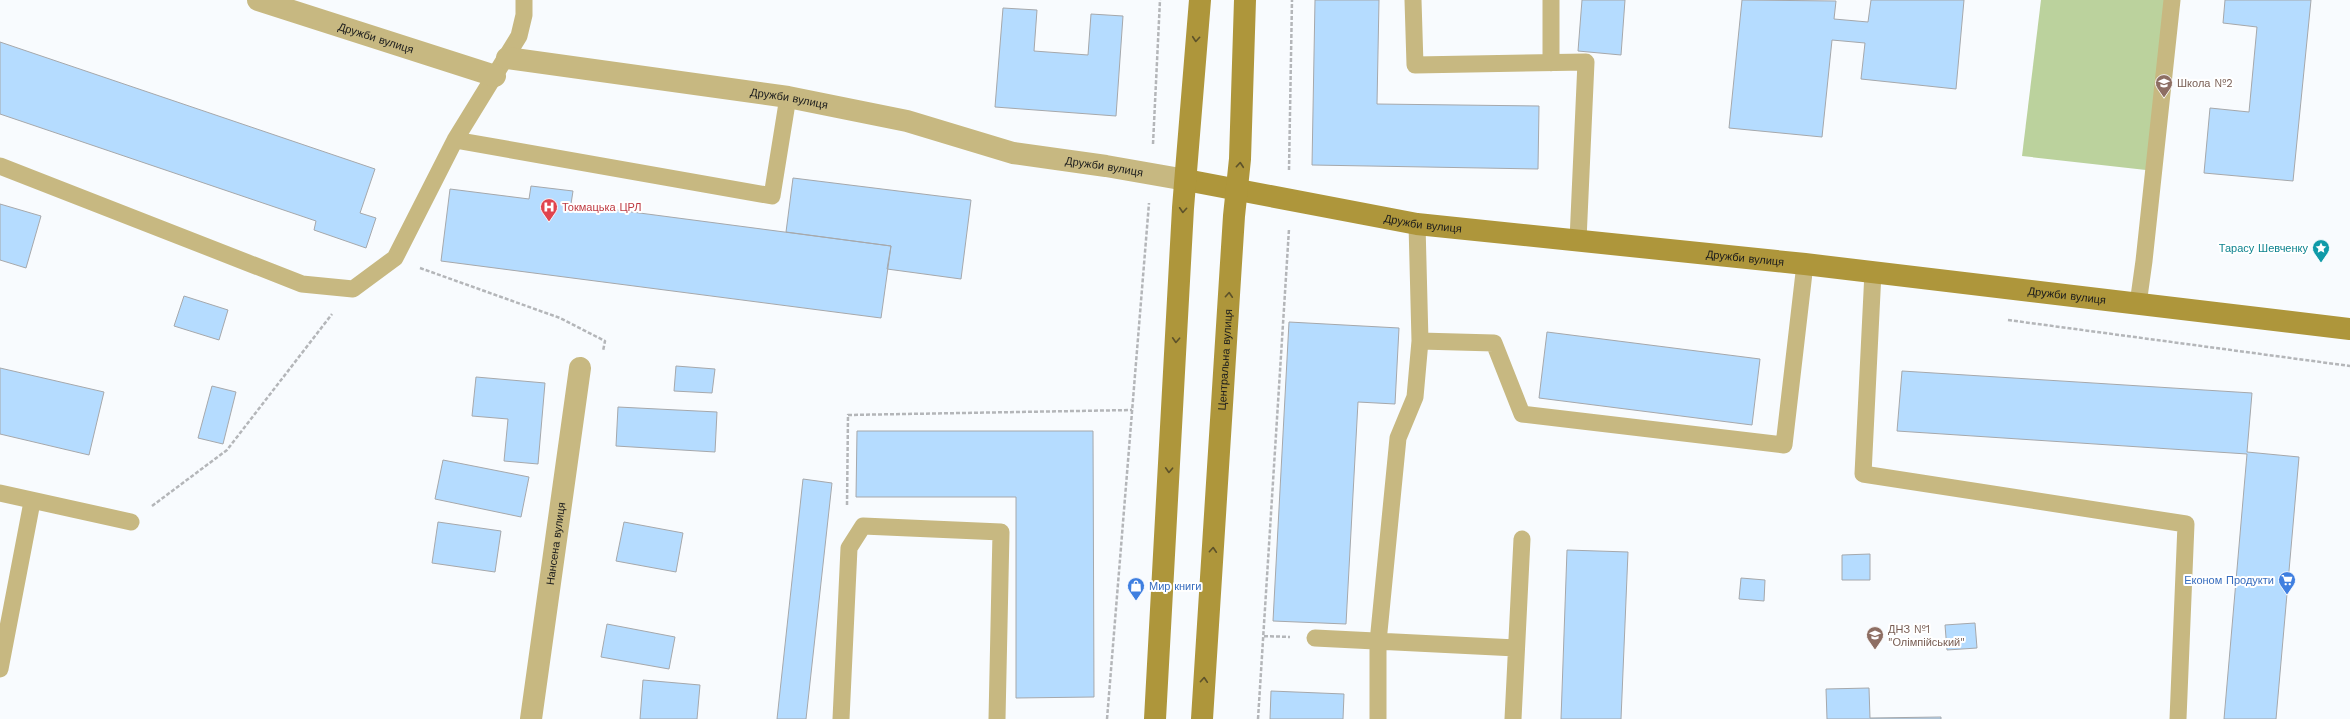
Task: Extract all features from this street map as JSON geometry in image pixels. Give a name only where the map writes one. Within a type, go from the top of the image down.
[{"type":"street","name":"Дружби вулиця","points":[[258,0],[495,76]]},
{"type":"street","points":[[1155,719],[1186,180],[1200,0]]},
{"type":"street","name":"Центральна вулиця","points":[[1202,719],[1240,159],[1245,0]]},
{"type":"street","name":"Дружби вулиця","points":[[507,58],[788,97],[907,121],[1013,153],[1186,180],[1417,224],[1805,264],[2350,329]]},
{"type":"street","name":"Нансена вулиця","points":[[532,719],[580,368]]},
{"type":"lane","points":[[0,166],[302,284],[353,289],[394,258],[456,140],[519,36],[524,15],[524,0]]},
{"type":"lane","points":[[1413,0],[1415,65],[1586,62],[1578,240]]},
{"type":"lane","points":[[1551,0],[1551,63]]},
{"type":"lane","points":[[2138,304],[2172,0]]},
{"type":"lane","points":[[456,140],[772,196],[788,97]]},
{"type":"lane","points":[[1378,719],[1378,642],[1398,438],[1415,397],[1420,341],[1417,224]]},
{"type":"lane","points":[[1420,341],[1494,343],[1522,414],[1784,445],[1805,264]]},
{"type":"lane","points":[[1873,272],[1863,474],[2186,524],[2178,719]]},
{"type":"lane","points":[[0,494],[131,522]]},
{"type":"lane","points":[[0,669],[32,502]]},
{"type":"lane","points":[[840,719],[849,548],[863,526],[1001,532],[997,719]]},
{"type":"lane","points":[[1513,719],[1522,539]]},
{"type":"lane","points":[[1315,638],[1516,648]]},
{"type":"path","points":[[1107,719],[1150,174],[1155,132],[1160,0]]},
{"type":"path","points":[[1289,175],[1292,0]]},
{"type":"path","points":[[1258,719],[1289,225]]},
{"type":"path","points":[[394,258],[560,318],[605,340]]},
{"type":"path","points":[[131,522],[227,450],[298,356],[353,289]]},
{"type":"path","points":[[863,526],[847,504],[848,416],[1132,410]]},
{"type":"green space","points":[[2041,0],[2166,0],[2146,170],[2022,156]]},
{"type":"building","points":[[1315,0],[1379,0],[1377,104],[1539,106],[1538,169],[1312,165]]},
{"type":"building","points":[[1582,0],[1625,0],[1621,55],[1578,51]]},
{"type":"building","points":[[1742,0],[1836,1],[1834,19],[1868,22],[1871,0],[1964,0],[1956,89],[1861,79],[1865,43],[1832,40],[1822,137],[1729,128]]},
{"type":"building","points":[[2225,0],[2311,0],[2293,181],[2204,173],[2210,108],[2249,112],[2257,27],[2223,23]]},
{"type":"building","points":[[1003,8],[1037,10],[1034,51],[1088,55],[1091,14],[1123,16],[1116,116],[995,107]]},
{"type":"building","points":[[0,42],[375,169],[360,213],[376,218],[366,248],[314,230],[316,221],[0,114]]},
{"type":"building","points":[[793,178],[971,200],[961,279],[887,269],[891,246],[786,232]]},
{"type":"building","points":[[531,186],[573,191],[571,204],[891,246],[881,318],[441,261],[450,189],[529,199]]},
{"type":"building","points":[[0,204],[41,216],[26,268],[0,260]]},
{"type":"building","points":[[184,296],[228,310],[219,340],[174,326]]},
{"type":"building","points":[[1289,322],[1399,328],[1395,404],[1358,402],[1346,624],[1273,621]]},
{"type":"building","points":[[1547,332],[1760,359],[1752,425],[1539,398]]},
{"type":"building","points":[[676,366],[715,369],[712,393],[674,391]]},
{"type":"building","points":[[0,368],[104,392],[89,455],[0,434]]},
{"type":"building","points":[[1902,371],[2252,393],[2247,452],[2299,457],[2276,719],[2224,719],[2247,454],[1897,431]]},
{"type":"building","points":[[476,377],[545,383],[538,464],[504,461],[508,419],[472,416]]},
{"type":"building","points":[[212,386],[236,392],[223,444],[198,438]]},
{"type":"building","points":[[618,407],[717,412],[715,452],[616,446]]},
{"type":"building","points":[[857,431],[1093,431],[1094,697],[1016,698],[1016,497],[856,497]]},
{"type":"building","points":[[443,460],[529,477],[521,517],[435,499]]},
{"type":"building","points":[[803,479],[832,483],[806,719],[777,719]]},
{"type":"building","points":[[438,522],[501,531],[495,572],[432,563]]},
{"type":"building","points":[[624,522],[683,533],[676,572],[616,561]]},
{"type":"building","points":[[1567,550],[1628,552],[1621,719],[1561,719]]},
{"type":"building","points":[[1870,554],[1870,580],[1842,580],[1842,555]]},
{"type":"building","points":[[1741,578],[1765,580],[1764,601],[1739,599]]},
{"type":"building","points":[[1975,623],[1977,648],[1947,650],[1945,625]]},
{"type":"building","points":[[607,624],[675,637],[669,669],[601,657]]},
{"type":"building","points":[[643,680],[700,685],[697,719],[640,719]]},
{"type":"building","points":[[1869,688],[1870,718],[1941,717],[1941,719],[1827,719],[1826,689]]},
{"type":"building","points":[[1271,691],[1344,694],[1343,719],[1270,719]]},
{"type":"place","name":"Школа №2","points":[[2164,98]]},
{"type":"place","name":"Токмацька ЦРЛ","points":[[549,222]]},
{"type":"place","name":"Тарасу Шевченку","points":[[2321,263]]},
{"type":"place","name":"Економ Продукти","points":[[2287,595]]},
{"type":"place","name":"Мир книги","points":[[1136,601]]},
{"type":"place","name":"ДНЗ №1 \"Олімпійський\"","points":[[1875,650]]}]
